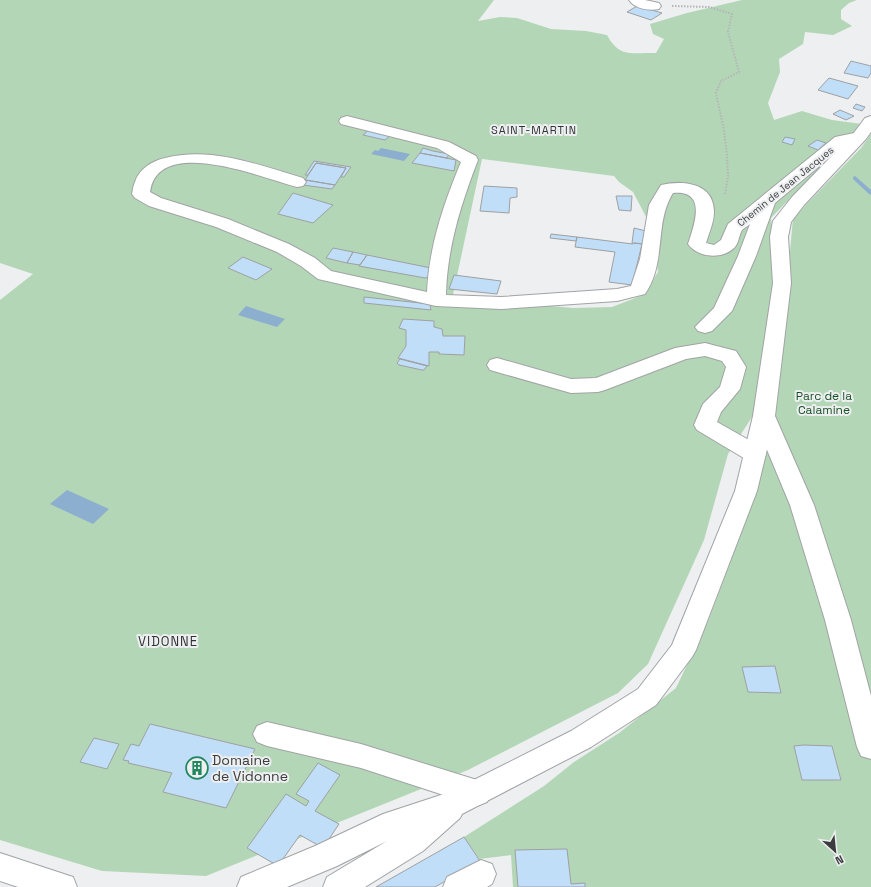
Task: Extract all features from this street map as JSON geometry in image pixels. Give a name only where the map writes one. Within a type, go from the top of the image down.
[{"type":"street","points":[[636,0],[642,4],[654,6]]},
{"type":"street","points":[[347,121],[443,145],[470,160],[458,188],[441,252],[436,279],[436,300]]},
{"type":"street","points":[[252,887],[326,856],[393,823],[467,798],[581,739],[647,697],[683,650],[746,491],[764,416],[782,283],[779,237],[782,221],[798,201],[865,129]]},
{"type":"street","name":"Chemin de Jean Jacques","points":[[734,228],[841,140],[865,129]]},
{"type":"street","points":[[297,182],[236,163],[210,158],[183,158],[160,165],[149,172],[143,182],[141,194],[155,202],[222,223],[283,248],[308,262],[325,275],[406,292],[436,300],[501,303],[617,295],[638,290],[645,278],[651,260],[659,203],[667,189],[678,186],[687,186],[695,190],[702,199],[705,210],[697,244],[701,249],[710,251],[721,249],[729,242],[734,228]]},
{"type":"street","points":[[705,327],[722,311],[748,256],[767,201]]},
{"type":"street","points":[[497,365],[571,386],[598,386],[682,352],[705,349],[729,356],[736,367],[730,389],[711,409],[706,425],[755,454]]},
{"type":"street","points":[[764,416],[802,505],[838,620],[871,747]]},
{"type":"street","points":[[267,734],[361,756],[467,798]]},
{"type":"street","points":[[338,887],[413,841],[467,798]]},
{"type":"street","points":[[4,868],[34,887]]},
{"type":"street","points":[[4,868],[62,887]]},
{"type":"path","name":"Chemin de Jean Jacques","points":[[654,6],[708,7],[732,14],[728,32],[739,72],[721,81],[716,93],[724,130],[728,176],[720,222],[734,228]]},
{"type":"green space","points":[[0,0],[494,0],[478,21],[500,17],[517,18],[551,29],[586,31],[607,35],[617,48],[627,53],[656,53],[664,39],[653,34],[650,24],[687,13],[742,0],[857,0],[849,3],[841,10],[841,19],[852,26],[833,35],[805,32],[803,44],[779,59],[780,72],[768,103],[774,120],[802,111],[832,120],[862,124],[771,218],[775,286],[754,414],[728,454],[704,540],[648,664],[618,693],[468,770],[206,876],[102,871],[0,840],[0,300],[33,274],[0,263]],"holes":[[[482,159],[614,176],[619,182],[633,192],[653,230],[658,272],[643,295],[612,307],[573,308],[540,305],[508,309],[451,304]]]},
{"type":"green space","name":"Parc de la Calamine","points":[[871,134],[871,887],[513,887],[511,855],[479,859],[464,837],[544,786],[574,762],[619,733],[676,688],[708,621],[744,526],[775,420],[793,218],[861,148]]},
{"type":"water","points":[[381,148],[410,154],[404,161],[371,154],[375,150],[378,151]]},
{"type":"water","points":[[246,306],[285,319],[277,327],[238,315]]},
{"type":"water","points":[[67,490],[109,509],[93,524],[50,504]]},
{"type":"building","points":[[639,5],[662,13],[651,20],[627,12]]},
{"type":"building","points":[[851,61],[871,66],[871,73],[868,78],[844,73]]},
{"type":"building","points":[[829,78],[858,86],[848,99],[818,90]]},
{"type":"building","points":[[856,104],[865,107],[862,111],[853,108]]},
{"type":"building","points":[[840,110],[854,116],[846,120],[833,114]]},
{"type":"building","points":[[370,129],[392,134],[385,140],[363,135]]},
{"type":"building","points":[[785,137],[795,139],[792,145],[782,142]]},
{"type":"building","points":[[817,140],[826,143],[818,150],[808,146]]},
{"type":"building","points":[[423,148],[449,154],[447,158],[420,153]]},
{"type":"building","points":[[420,153],[456,160],[454,171],[412,163]]},
{"type":"building","points":[[314,161],[351,167],[344,177],[341,177],[346,168],[316,163],[308,175],[305,175]]},
{"type":"building","points":[[316,163],[346,168],[335,185],[305,180]]},
{"type":"building","points":[[306,180],[335,185],[332,189],[303,185]]},
{"type":"building","points":[[484,186],[517,188],[517,197],[510,198],[509,213],[480,211]]},
{"type":"building","points":[[293,193],[333,205],[313,223],[278,214]]},
{"type":"building","points":[[616,196],[632,196],[631,211],[619,210]]},
{"type":"building","points":[[634,228],[650,232],[648,244],[632,243]]},
{"type":"building","points":[[551,234],[577,237],[576,241],[550,238]]},
{"type":"building","points":[[577,237],[642,244],[632,285],[609,282],[615,252],[575,247]]},
{"type":"building","points":[[333,248],[353,252],[347,263],[326,258]]},
{"type":"building","points":[[353,252],[367,255],[360,265],[347,263]]},
{"type":"building","points":[[367,255],[431,268],[429,277],[425,278],[359,266]]},
{"type":"building","points":[[243,257],[272,269],[256,280],[228,268]]},
{"type":"building","points":[[454,275],[501,281],[497,294],[449,289]]},
{"type":"building","points":[[364,297],[430,304],[431,310],[364,303]]},
{"type":"building","points":[[403,319],[434,321],[434,327],[442,329],[443,336],[465,336],[464,355],[429,352],[429,366],[398,358],[406,346],[406,330],[399,328]]},
{"type":"building","points":[[400,359],[427,366],[424,370],[422,370],[399,365],[397,363]]},
{"type":"building","points":[[775,666],[781,693],[748,692],[742,667]]},
{"type":"building","name":"Domaine de Vidonne","points":[[150,724],[255,749],[226,808],[163,792],[172,773],[128,763],[129,761],[123,760],[131,744],[139,746]]},
{"type":"building","points":[[94,738],[119,744],[107,769],[80,762]]},
{"type":"building","points":[[794,746],[832,746],[841,780],[802,780]]},
{"type":"building","points":[[318,763],[340,775],[315,811],[339,824],[323,848],[300,835],[278,866],[247,848],[286,794],[306,806],[309,801],[296,794]]},
{"type":"building","points":[[464,837],[480,861],[435,887],[376,887]]},
{"type":"building","points":[[567,849],[571,884],[585,883],[585,887],[518,887],[515,850]]},
{"type":"waterway","points":[[855,178],[871,193]]},
{"type":"place","name":"Domaine de Vidonne","points":[[197,768]]},
{"type":"district","name":"SAINT-MARTIN","points":[[534,130]]},
{"type":"district","name":"VIDONNE","points":[[168,641]]}]
